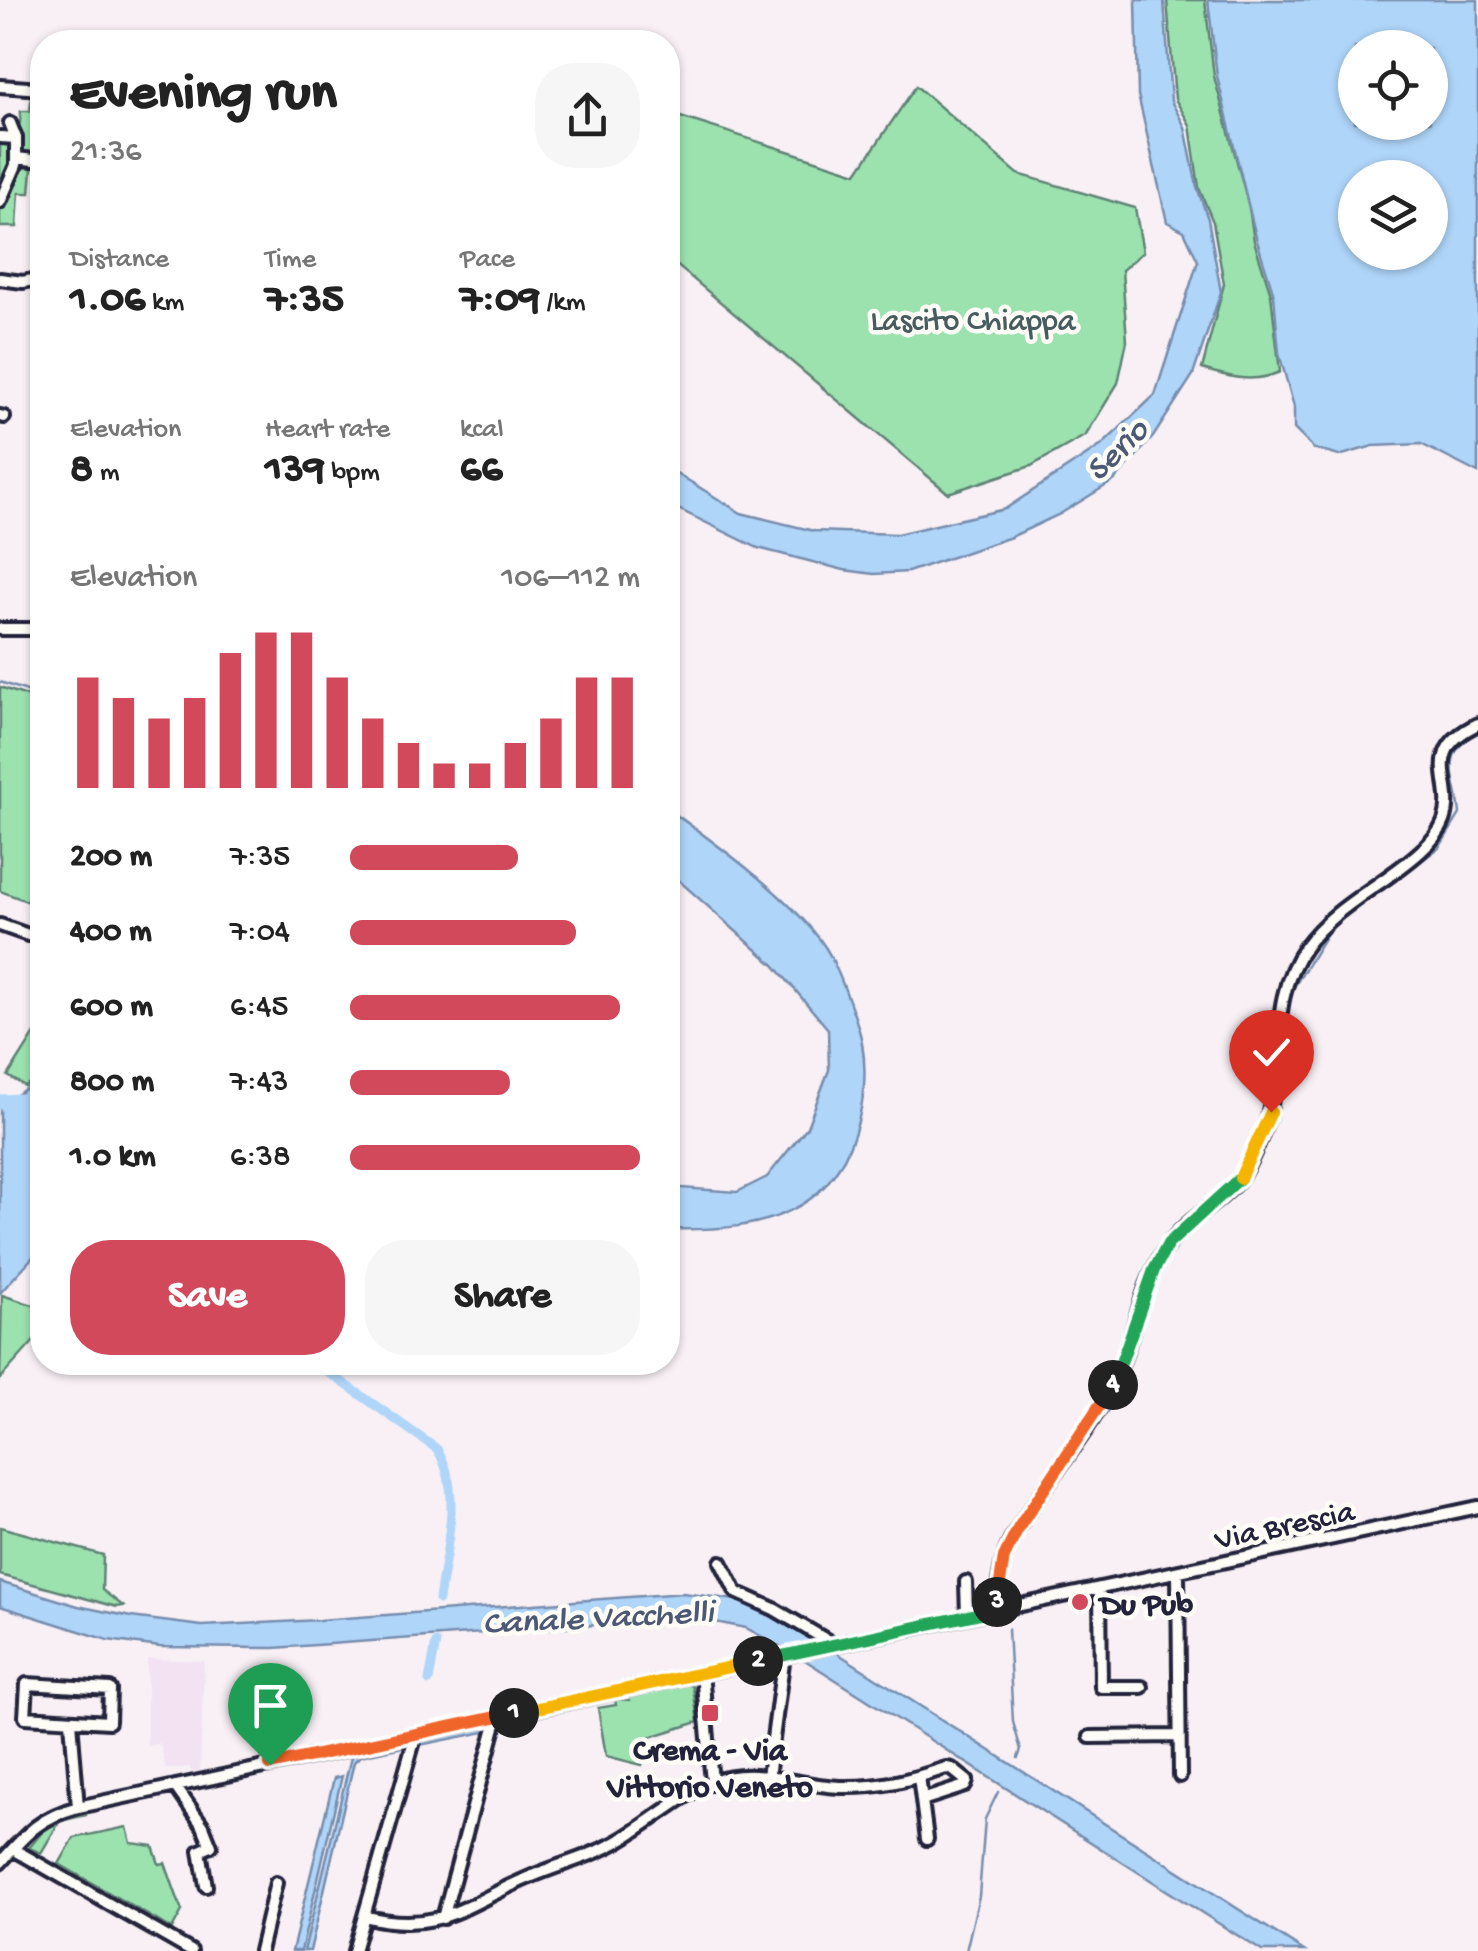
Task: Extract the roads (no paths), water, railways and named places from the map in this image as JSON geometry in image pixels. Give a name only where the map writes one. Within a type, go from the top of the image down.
[{"type":"street","points":[[0,86],[30,87]]},
{"type":"street","points":[[0,202],[17,158],[10,123]]},
{"type":"street","points":[[0,137],[16,138]]},
{"type":"street","points":[[17,158],[30,160]]},
{"type":"street","points":[[0,279],[30,281]]},
{"type":"street","points":[[0,629],[30,629]]},
{"type":"street","points":[[995,1610],[1004,1557],[1019,1527],[1115,1380],[1154,1270],[1168,1244],[1186,1224],[1238,1182],[1261,1137],[1275,1087],[1288,978],[1303,949],[1325,923],[1420,852],[1436,835],[1446,818],[1443,768],[1449,746],[1462,731],[1478,724]]},
{"type":"street","points":[[0,925],[28,935]]},
{"type":"street","name":"Via Brescia","points":[[0,1863],[44,1818],[78,1807],[1478,1507]]},
{"type":"street","points":[[720,1562],[736,1592],[774,1609],[830,1645]]},
{"type":"street","points":[[1178,1572],[1180,1776]]},
{"type":"street","points":[[966,1582],[967,1616]]},
{"type":"street","points":[[1100,1588],[1101,1687],[1142,1687]]},
{"type":"street","points":[[768,1776],[787,1654]]},
{"type":"street","points":[[702,1673],[712,1782]]},
{"type":"street","points":[[27,1684],[110,1689],[108,1722],[71,1721],[26,1717],[27,1684]]},
{"type":"street","points":[[443,1918],[498,1716]]},
{"type":"street","points":[[71,1721],[78,1807]]},
{"type":"street","points":[[354,1951],[416,1734]]},
{"type":"street","points":[[1090,1737],[1180,1736]]},
{"type":"street","points":[[364,1916],[401,1922],[443,1918],[471,1908],[524,1879],[618,1842],[712,1782],[768,1776],[838,1788],[886,1786],[946,1768],[967,1780],[966,1786],[922,1800]]},
{"type":"street","points":[[919,1777],[927,1839]]},
{"type":"street","points":[[175,1786],[203,1826],[211,1846],[200,1851],[206,1886]]},
{"type":"street","points":[[13,1848],[191,1951]]},
{"type":"street","points":[[260,1951],[276,1884]]},
{"type":"water","name":"Serio","points":[[1136,0],[1164,0],[1171,101],[1185,127],[1221,292],[1193,375],[1153,437],[1115,480],[1060,514],[1011,537],[908,572],[874,574],[844,570],[758,548],[680,510],[680,475],[741,513],[814,531],[897,534],[1005,509],[1102,445],[1155,395],[1198,261],[1184,231],[1167,222],[1138,95]]},
{"type":"water","points":[[1208,0],[1478,0],[1478,473],[1421,444],[1373,446],[1339,456],[1314,449],[1294,429],[1294,407],[1279,353],[1274,295],[1217,76]]},
{"type":"water","points":[[680,818],[780,897],[801,917],[831,957],[862,1043],[864,1088],[861,1111],[845,1155],[819,1192],[770,1219],[719,1228],[680,1229],[680,1188],[737,1192],[767,1177],[807,1127],[829,1070],[828,1029],[774,965],[680,882]]},
{"type":"water","points":[[30,1086],[30,1260],[0,1293],[0,1107]]},
{"type":"water","name":"Canale Vacchelli","points":[[0,1582],[78,1606],[202,1626],[683,1593],[743,1601],[823,1644],[1304,1951],[1262,1951],[800,1657],[746,1628],[710,1621],[666,1620],[274,1648],[160,1647],[108,1640],[0,1606]]},
{"type":"water","points":[[487,1724],[485,1732],[420,1745],[421,1739]]},
{"type":"water","points":[[402,1743],[403,1747],[360,1756],[354,1762],[310,1951],[304,1951],[351,1757]]},
{"type":"water","points":[[342,1776],[301,1951],[292,1951],[334,1778]]},
{"type":"waterway","points":[[0,682],[30,692]]},
{"type":"waterway","points":[[1289,1002],[1292,990],[1331,927],[1439,848],[1460,814],[1453,758],[1457,749],[1478,733]]},
{"type":"waterway","points":[[1102,1413],[1121,1381],[1168,1259],[1187,1234],[1245,1185],[1278,1117],[1288,1010]]},
{"type":"waterway","points":[[0,1102],[30,1101]]},
{"type":"waterway","points":[[332,1375],[437,1449],[450,1484],[451,1503],[439,1600]]},
{"type":"waterway","points":[[1006,1602],[1009,1564],[1016,1546],[1067,1465]]},
{"type":"waterway","points":[[1008,1629],[1013,1722],[1021,1750],[1018,1758]]},
{"type":"waterway","points":[[429,1681],[436,1643]]},
{"type":"waterway","points":[[966,1951],[979,1896],[985,1819],[998,1792]]},
{"type":"place","name":"Du Pub","points":[[1080,1602]]},
{"type":"place","name":"Crema - Via Vittorio Veneto","points":[[710,1713]]},
{"type":"park label","name":"Lascito Chiappa","points":[[973,318]]}]
